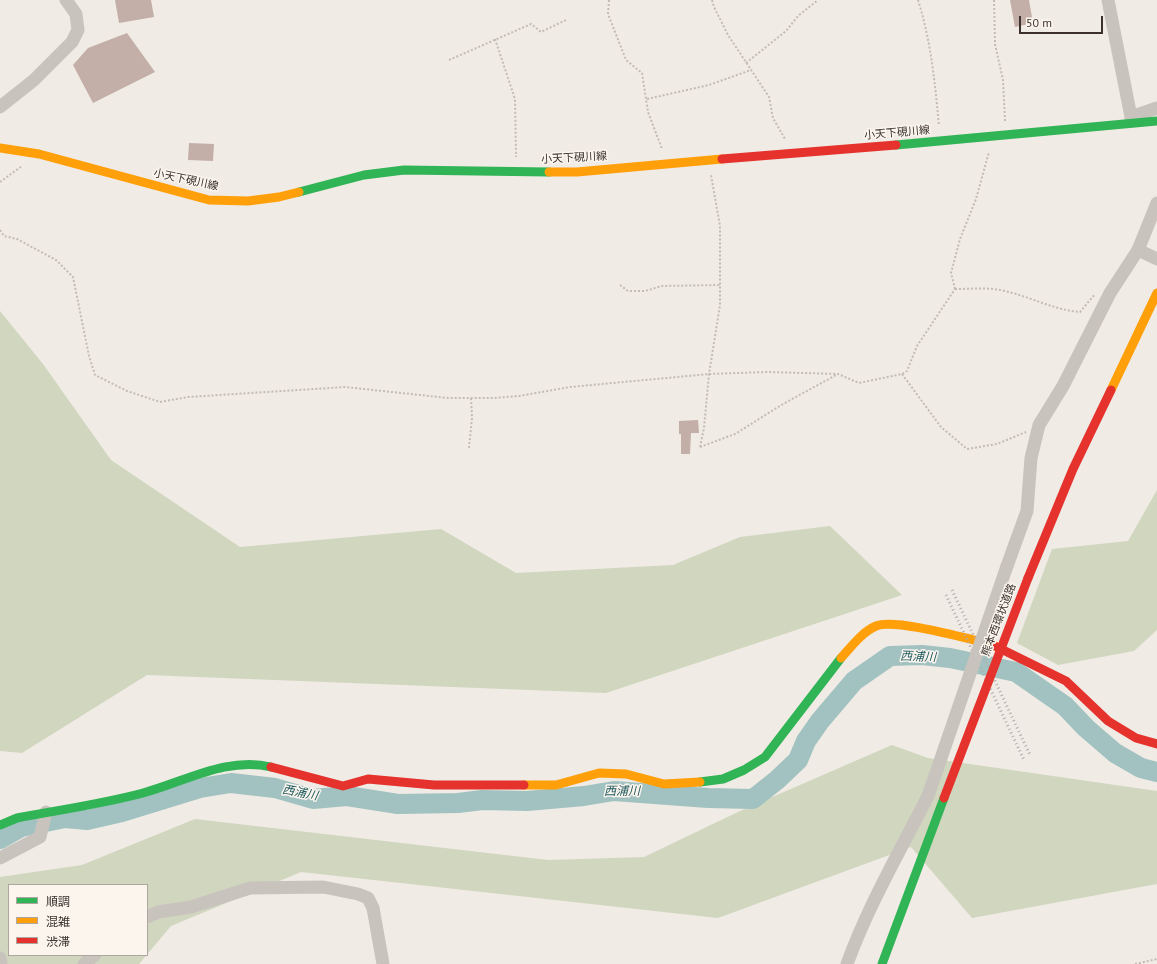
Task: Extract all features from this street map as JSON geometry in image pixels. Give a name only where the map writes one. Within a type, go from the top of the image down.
[{"type":"main road","name":"小天下硯川線","points":[[0,148],[39,154],[209,200],[248,201],[279,197],[364,175],[404,170],[577,172],[1005,136],[1131,121],[1157,121]]},
{"type":"main road","name":"熊本西環状道路","points":[[882,964],[1028,578],[1073,470],[1157,293]]},
{"type":"main road","points":[[0,825],[17,818],[142,793],[199,774],[236,765],[268,766],[342,786],[368,779],[434,785],[556,785],[599,773],[626,774],[664,784],[708,782],[723,779],[744,770],[765,757],[833,667],[855,642],[876,626],[898,624],[991,644],[1066,681],[1108,721],[1136,738],[1157,744]]},
{"type":"street","points":[[0,107],[34,80],[72,42],[78,30],[76,14],[66,0]]},
{"type":"street","points":[[1108,0],[1131,121],[1157,108]]},
{"type":"street","points":[[847,964],[854,944],[871,908],[928,796],[1027,511],[1031,458],[1038,425],[1063,386],[1110,293],[1138,250],[1157,203]]},
{"type":"street","points":[[1138,250],[1157,259]]},
{"type":"street","points":[[0,858],[40,837],[46,812]]},
{"type":"street","points":[[148,917],[158,912],[191,907],[250,888],[323,887],[346,891],[368,898],[373,908],[383,964]]},
{"type":"street","points":[[84,964],[94,956]]},
{"type":"street","points":[[0,958],[1,964]]},
{"type":"path","points":[[609,0],[608,14],[626,60],[642,73],[648,112],[659,138],[665,164]]},
{"type":"path","points":[[712,0],[714,8],[728,35],[769,97],[774,118],[792,153]]},
{"type":"path","points":[[746,63],[786,31],[798,16],[818,0]]},
{"type":"path","points":[[918,0],[925,22],[933,64],[940,141]]},
{"type":"path","points":[[994,0],[995,44],[1003,80],[1005,136]]},
{"type":"path","points":[[450,60],[531,24],[541,32],[566,20]]},
{"type":"path","points":[[495,39],[515,99],[515,172]]},
{"type":"path","points":[[647,99],[709,86],[750,70]]},
{"type":"path","points":[[955,289],[950,273],[960,239],[976,199],[988,159],[990,150],[988,137]]},
{"type":"path","points":[[0,182],[39,154]]},
{"type":"path","points":[[708,160],[720,226],[720,305],[709,374],[704,428],[700,447],[735,434],[784,404],[838,374]]},
{"type":"path","points":[[0,230],[4,236],[17,239],[56,260],[73,277],[89,356],[95,375],[127,391],[160,402],[188,397],[345,387],[448,398],[519,396],[570,387],[709,374],[767,372],[838,374],[860,383],[902,374],[907,371],[917,346],[955,289]]},
{"type":"path","points":[[620,285],[628,290],[645,291],[662,286],[720,285]]},
{"type":"path","points":[[955,289],[984,288],[1004,291],[1065,311],[1080,312],[1099,289]]},
{"type":"path","points":[[902,374],[941,427],[967,449],[997,444],[1026,432],[1029,426]]},
{"type":"path","points":[[470,448],[472,418],[471,398]]},
{"type":"path","points":[[1135,964],[1157,960]]},
{"type":"green space","points":[[0,311],[43,364],[111,460],[240,547],[441,529],[516,573],[673,565],[740,537],[830,526],[902,595],[606,693],[147,675],[22,753],[0,751]]},
{"type":"green space","points":[[1157,490],[1157,630],[1134,651],[1058,665],[1017,643],[1052,549],[1128,541]]},
{"type":"green space","points":[[892,745],[928,758],[1157,791],[1157,884],[972,918],[911,847],[718,918],[301,872],[171,926],[148,953],[148,884],[8,884],[8,956],[146,956],[139,964],[0,964],[0,877],[82,865],[195,819],[548,860],[644,857],[740,811]]},
{"type":"building","points":[[115,0],[151,0],[154,17],[119,23]]},
{"type":"building","points":[[1010,0],[1029,0],[1033,23],[1015,27]]},
{"type":"building","points":[[127,33],[155,72],[93,103],[73,65],[88,48]]},
{"type":"building","points":[[189,143],[214,144],[213,161],[188,160]]},
{"type":"building","points":[[698,420],[699,433],[691,433],[690,454],[681,454],[681,434],[679,434],[679,421]]},
{"type":"waterway","name":"西浦川","points":[[0,839],[21,827],[65,818],[87,820],[122,812],[200,788],[231,783],[275,788],[313,799],[347,796],[398,804],[458,803],[482,800],[527,801],[584,796],[614,791],[708,798],[753,799],[777,780],[798,760],[806,741],[820,721],[854,681],[890,656],[922,655],[950,658],[1016,672],[1065,706],[1086,728],[1115,753],[1141,768],[1157,772]]},
{"type":"railway","points":[[952,590],[1030,755]]},
{"type":"railway","points":[[946,595],[1024,760]]},
{"type":"traffic: fast","points":[[896,145],[1157,121]]},
{"type":"traffic: fast","points":[[299,192],[364,175],[404,170],[549,172]]},
{"type":"traffic: fast","points":[[700,782],[723,779],[744,770],[765,757],[841,658]]},
{"type":"traffic: fast","points":[[0,825],[17,818],[128,797],[222,767],[239,765],[271,767]]},
{"type":"traffic: fast","points":[[882,964],[944,798]]},
{"type":"traffic: slow","points":[[0,148],[39,154],[209,200],[248,201],[279,197],[299,192]]},
{"type":"traffic: slow","points":[[549,172],[577,172],[722,159]]},
{"type":"traffic: slow","points":[[1111,390],[1157,293]]},
{"type":"traffic: slow","points":[[841,658],[866,632],[876,626],[885,624],[932,630],[991,644],[997,647]]},
{"type":"traffic: slow","points":[[524,785],[556,785],[599,773],[626,774],[664,784],[700,782]]},
{"type":"traffic: jam","points":[[722,159],[896,145]]},
{"type":"traffic: jam","points":[[1028,578],[1073,469],[1111,390]]},
{"type":"traffic: jam","points":[[944,798],[1028,578]]},
{"type":"traffic: jam","points":[[997,647],[1066,681],[1108,721],[1136,738],[1157,744]]},
{"type":"traffic: jam","points":[[271,767],[343,786],[368,779],[434,785],[524,785]]}]
